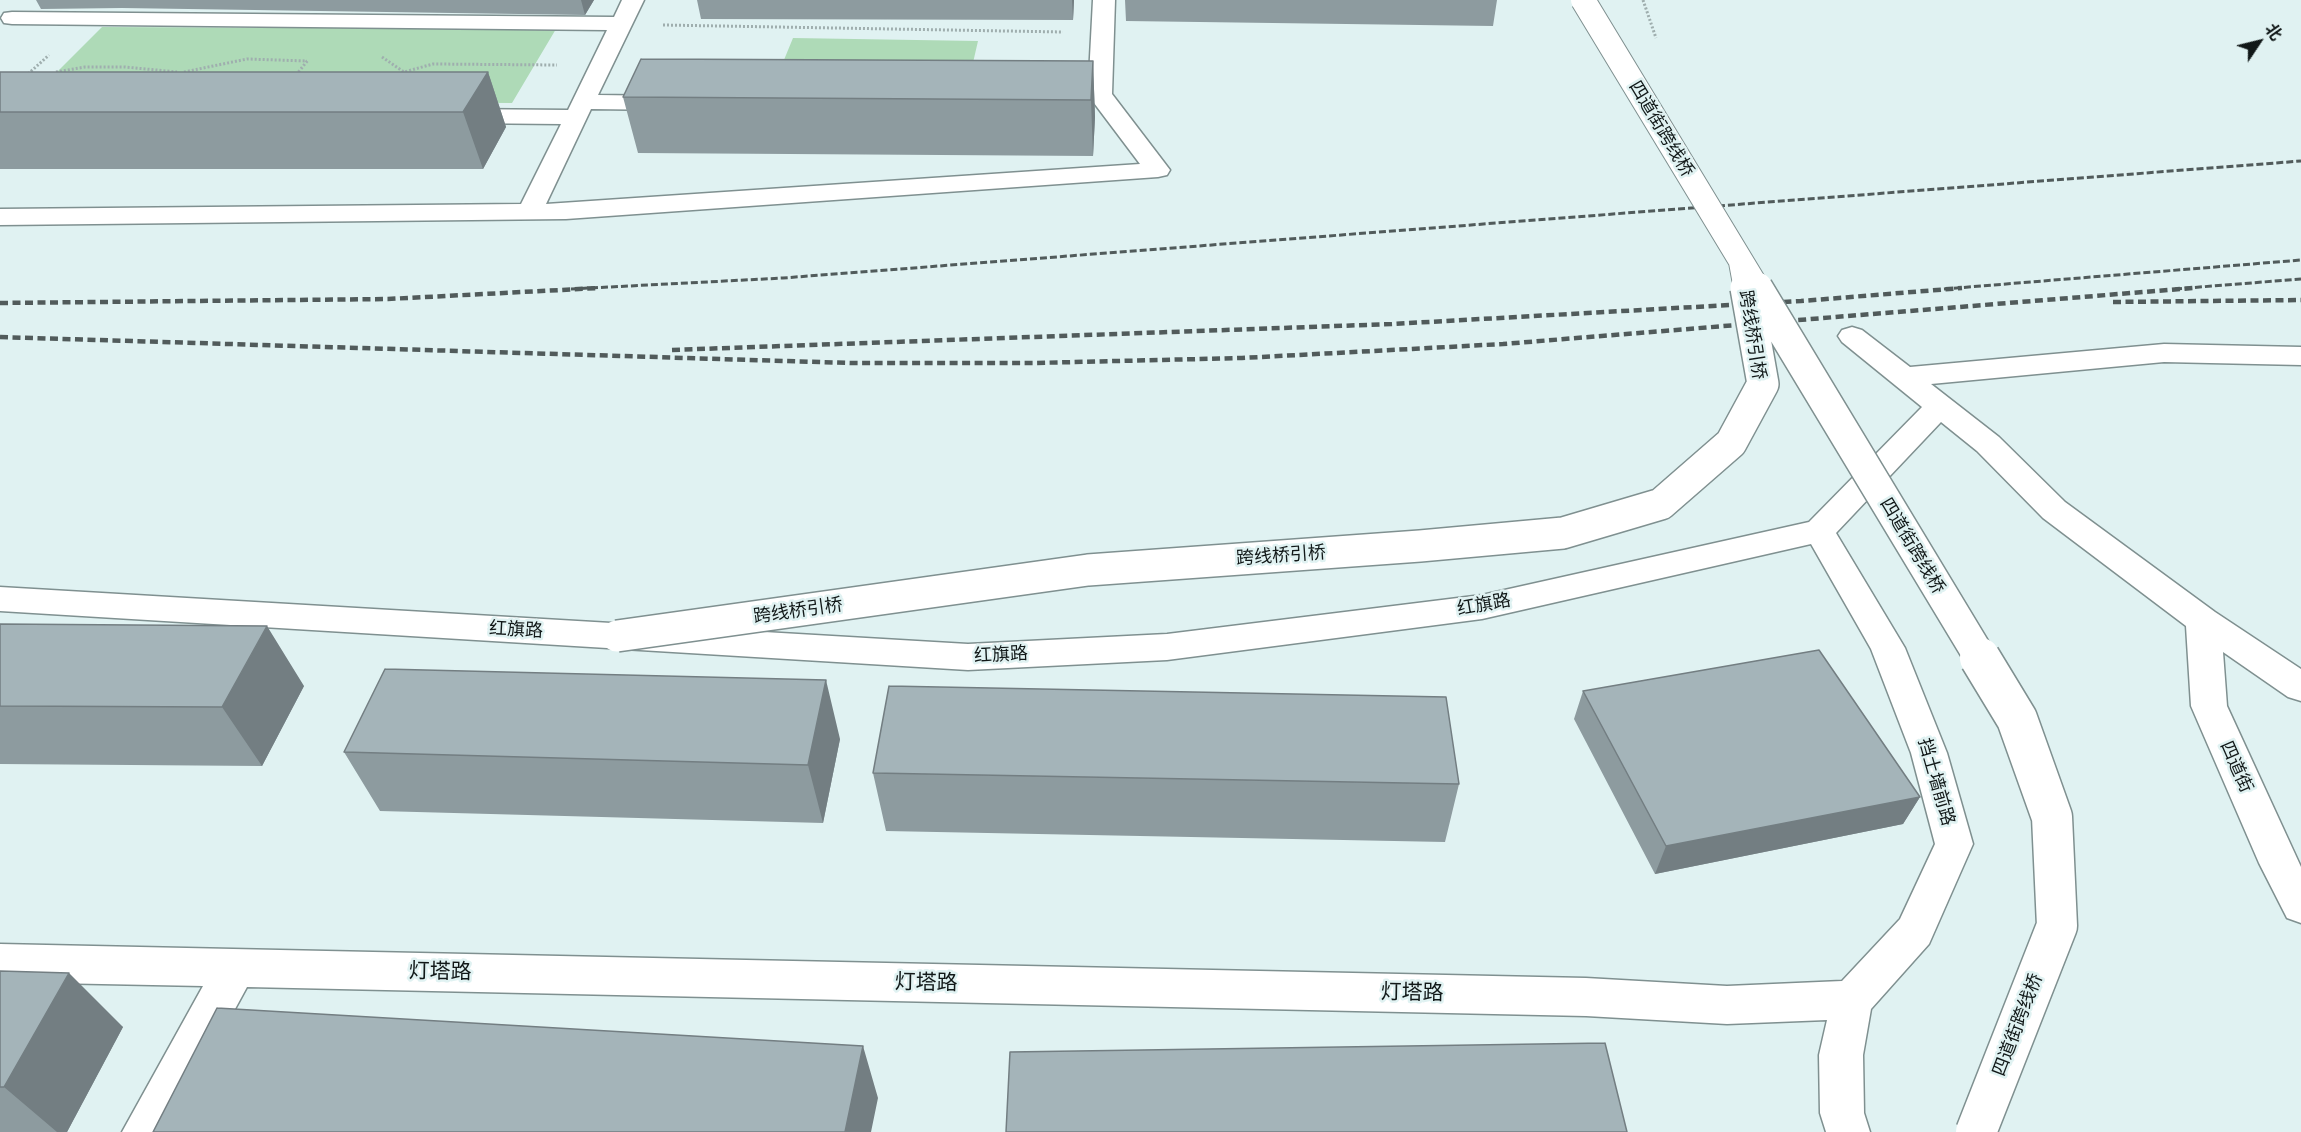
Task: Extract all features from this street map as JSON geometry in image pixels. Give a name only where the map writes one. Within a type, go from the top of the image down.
[{"type":"street","points":[[6,23],[32,0]]},
{"type":"street","points":[[530,211],[633,0]]},
{"type":"street","points":[[0,217],[578,210],[1158,170],[1097,107],[1100,95],[1104,0]]},
{"type":"street","name":"四道街跨线桥","points":[[1583,0],[2017,719],[2052,817],[2057,926],[1976,1132]]},
{"type":"street","points":[[6,23],[89,19],[621,24]]},
{"type":"street","points":[[434,116],[691,103]]},
{"type":"street","name":"跨线桥引桥","points":[[617,636],[1088,570],[1420,546],[1563,533],[1661,504],[1731,443],[1763,384],[1741,262]]},
{"type":"street","points":[[1852,336],[1988,444],[2054,510],[2203,621],[2301,687]]},
{"type":"street","points":[[1906,377],[2164,353],[2301,356]]},
{"type":"street","points":[[1819,531],[1940,406]]},
{"type":"street","name":"红旗路","points":[[0,599],[968,657],[1167,647],[1482,608],[1819,531]]},
{"type":"street","name":"挡土墙前路","points":[[1819,531],[1888,648],[1929,753],[1954,844],[1915,931],[1852,1000]]},
{"type":"street","name":"四道街","points":[[2203,621],[2209,706],[2279,863],[2301,906]]},
{"type":"street","name":"灯塔路","points":[[0,963],[1586,996],[1727,1005],[1852,1000]]},
{"type":"street","points":[[144,1132],[235,968]]},
{"type":"street","points":[[1848,1132],[1842,1113],[1841,1055],[1852,1000]]},
{"type":"path","points":[[33,76],[23,78],[89,19]]},
{"type":"path","points":[[293,79],[338,21]]},
{"type":"path","points":[[621,24],[1103,32]]},
{"type":"path","points":[[54,72],[85,67],[125,67],[177,72],[247,60],[307,60]]},
{"type":"path","points":[[172,77],[177,72]]},
{"type":"path","points":[[392,75],[403,72]]},
{"type":"green space","points":[[102,27],[556,29],[512,103],[28,101]]},
{"type":"green space","points":[[793,38],[978,41],[966,93],[772,89]]},
{"type":"building","points":[[641,59],[1093,61],[1091,100],[623,97]]},
{"type":"building","points":[[0,72],[488,72],[463,112],[0,112]]},
{"type":"building","points":[[0,624],[267,626],[222,707],[0,706]]},
{"type":"building","points":[[1819,650],[1920,797],[1666,846],[1583,691]]},
{"type":"building","points":[[385,669],[826,680],[808,765],[344,752]]},
{"type":"building","points":[[889,686],[1446,697],[1459,784],[873,773]]},
{"type":"building","points":[[0,971],[69,973],[4,1087],[0,1087]]},
{"type":"building","points":[[217,1008],[863,1046],[845,1132],[153,1132]]},
{"type":"building","points":[[1605,1043],[1627,1132],[1006,1132],[1010,1052]]},
{"type":"railway","points":[[571,289],[783,278],[2301,161]]},
{"type":"railway","points":[[1944,289],[2301,260]]},
{"type":"railway","points":[[2175,289],[2301,279]]},
{"type":"railway","points":[[0,303],[388,299],[599,288]]},
{"type":"railway","points":[[672,350],[1392,324],[1801,301],[1962,288]]},
{"type":"railway","points":[[0,337],[850,363],[1034,363],[1242,358],[1503,344],[2193,288]]},
{"type":"railway","points":[[2113,302],[2301,300]]}]
